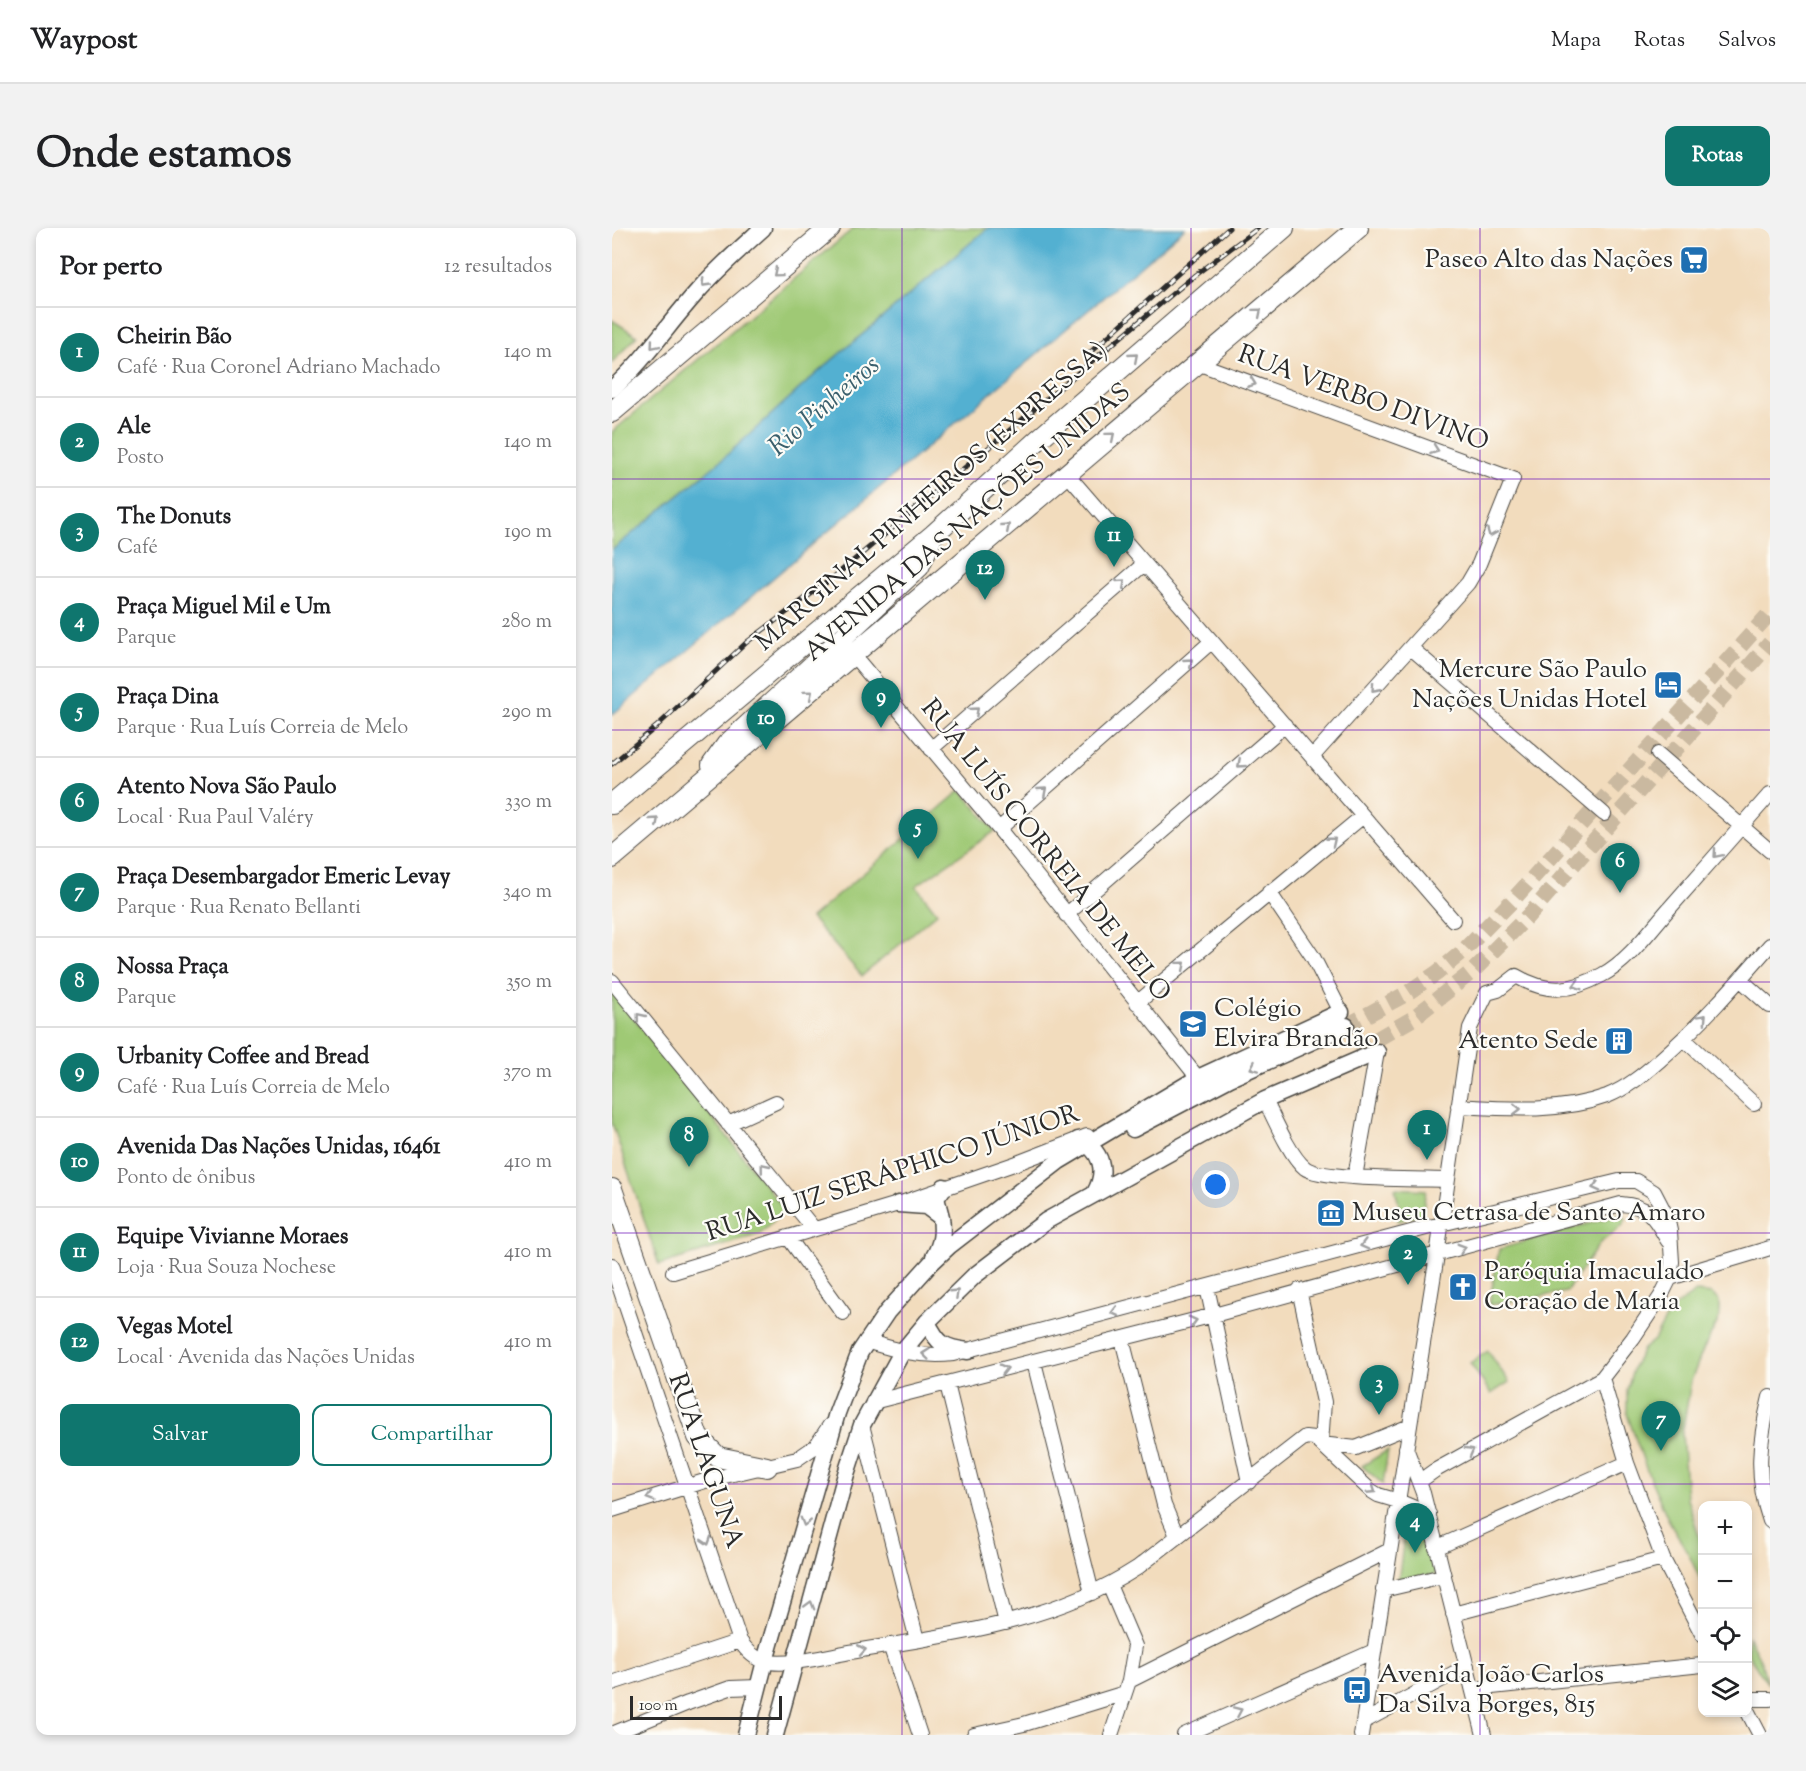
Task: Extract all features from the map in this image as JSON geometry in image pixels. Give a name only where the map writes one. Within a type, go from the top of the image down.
[{"type":"highway","points":[[612,412],[830,228]]},
{"type":"highway","name":"MARGINAL PINHEIROS (EXPRESSA)","points":[[612,804],[933,535],[1040,438],[1284,228]]},
{"type":"highway","name":"AVENIDA DAS NAÇÕES UNIDAS","points":[[612,858],[854,656],[1358,228]]},
{"type":"highway","points":[[699,784],[727,744],[919,567],[933,535]]},
{"type":"highway","points":[[612,1189],[698,1437],[718,1457],[767,1467]]},
{"type":"main road","points":[[612,389],[655,345],[698,291],[763,228]]},
{"type":"main road","points":[[746,1735],[765,1661],[849,1377],[866,1341],[887,1312],[949,1246],[1059,1161],[1197,1078],[1343,1019]]},
{"type":"main road","points":[[1086,1144],[1230,1078],[1343,1019]]},
{"type":"main road","points":[[1143,1166],[1179,1136],[1231,1107],[1356,1051]]},
{"type":"main road","points":[[775,1735],[862,1425],[902,1352],[927,1322],[974,1276],[1046,1221],[1265,1100],[1377,1052]]},
{"type":"main road","points":[[1086,1144],[1098,1158],[1102,1174],[1095,1193]]},
{"type":"main road","points":[[932,1262],[941,1244],[942,1229],[936,1198],[944,1187]]},
{"type":"main road","points":[[898,1204],[926,1206],[941,1217]]},
{"type":"main road","points":[[927,1322],[941,1343],[947,1347],[968,1351]]},
{"type":"street","name":"RUA VERBO DIVINO","points":[[1197,363],[1513,479],[1479,564],[1468,583],[1411,648]]},
{"type":"street","points":[[1067,474],[1453,920]]},
{"type":"street","points":[[931,749],[1144,564]]},
{"type":"street","points":[[999,829],[1211,642]]},
{"type":"street","points":[[1312,757],[1411,648],[1604,814]]},
{"type":"street","name":"RUA LUÍS CORREIA DE MELO","points":[[854,656],[999,829],[1197,1078]]},
{"type":"street","points":[[1066,915],[1285,725]]},
{"type":"street","points":[[1658,754],[1770,851]]},
{"type":"street","points":[[1362,1729],[1437,1255],[1470,1028],[1487,993],[1498,990],[1516,976],[1535,986],[1560,989],[1586,982],[1612,969],[1648,932],[1770,794]]},
{"type":"street","points":[[1137,1003],[1363,816]]},
{"type":"street","points":[[1269,892],[1313,957],[1343,1019]]},
{"type":"street","points":[[1458,1106],[1534,1109],[1567,1105],[1606,1096],[1633,1082],[1684,1039],[1770,945]]},
{"type":"street","points":[[1740,979],[1770,1006]]},
{"type":"street","points":[[612,981],[814,1229]]},
{"type":"street","points":[[1684,1039],[1754,1104]]},
{"type":"street","points":[[1355,1177],[1377,1052]]},
{"type":"street","points":[[1265,1100],[1294,1155],[1308,1170],[1315,1173],[1355,1177],[1448,1180]]},
{"type":"street","points":[[728,1124],[776,1102]]},
{"type":"street","name":"RUA LUIZ SERÁPHICO JÚNIOR","points":[[673,1272],[898,1204],[1017,1163],[1086,1144]]},
{"type":"street","points":[[866,1341],[902,1352],[944,1355],[968,1351],[1441,1224],[1619,1181],[1634,1181],[1654,1192],[1659,1215],[1672,1248],[1670,1278],[1633,1338],[1602,1378],[1434,1471],[1420,1481]]},
{"type":"street","points":[[1634,1181],[1637,1190],[1635,1205]]},
{"type":"street","points":[[873,1402],[1214,1315],[1621,1204],[1635,1205],[1659,1215]]},
{"type":"street","points":[[789,1237],[843,1313]]},
{"type":"street","points":[[1670,1278],[1770,1248]]},
{"type":"street","name":"RUA LAGUNA","points":[[612,1265],[616,1290],[688,1485],[740,1641]]},
{"type":"street","points":[[1207,1287],[1249,1482]]},
{"type":"street","points":[[1299,1290],[1324,1402],[1321,1444]]},
{"type":"street","points":[[1122,1339],[1164,1505],[1177,1536]]},
{"type":"street","points":[[1035,1362],[1092,1593]]},
{"type":"street","points":[[1602,1378],[1628,1463],[1664,1559],[1698,1626]]},
{"type":"street","points":[[947,1384],[1006,1623]]},
{"type":"street","points":[[1770,1397],[1760,1443],[1760,1470],[1764,1502],[1770,1521]]},
{"type":"street","points":[[612,1510],[688,1485],[797,1459],[811,1451],[825,1435],[837,1413]]},
{"type":"street","points":[[862,1425],[917,1640]]},
{"type":"street","points":[[1321,1444],[1356,1448],[1410,1426]]},
{"type":"street","points":[[612,1683],[740,1641],[749,1652],[765,1661],[794,1661],[1006,1623],[1050,1610],[1092,1593],[1137,1568],[1305,1437],[1314,1438],[1378,1496],[1398,1501],[1428,1514]]},
{"type":"street","points":[[1345,1468],[1356,1448]]},
{"type":"street","points":[[1406,1448],[1420,1481],[1484,1735]]},
{"type":"street","points":[[1436,1548],[1628,1463]]},
{"type":"street","points":[[974,1735],[1022,1730],[1127,1687],[1390,1550]]},
{"type":"street","points":[[1453,1614],[1664,1559]]},
{"type":"street","points":[[1383,1590],[1443,1576]]},
{"type":"street","points":[[1108,1585],[1135,1646],[1127,1687],[1111,1735]]},
{"type":"street","points":[[890,1645],[920,1735]]},
{"type":"street","points":[[1184,1735],[1374,1652]]},
{"type":"street","points":[[1473,1689],[1698,1665]]},
{"type":"street","points":[[1362,1729],[1467,1666]]},
{"type":"street","points":[[612,1734],[730,1688],[758,1688]]},
{"type":"street","points":[[1752,1705],[1770,1699]]},
{"type":"street","points":[[1752,1714],[1760,1735]]},
{"type":"green space","points":[[854,228],[988,228],[818,372],[717,464],[612,550],[612,432]]},
{"type":"green space","points":[[612,320],[637,336],[612,363]]},
{"type":"green space","points":[[961,790],[995,831],[916,886],[937,913],[862,976],[811,918]]},
{"type":"green space","points":[[612,990],[785,1210],[760,1234],[659,1265],[612,1123]]},
{"type":"green space","points":[[1395,1188],[1426,1190],[1422,1215],[1398,1221],[1396,1212],[1400,1210]]},
{"type":"green space","points":[[1622,1214],[1626,1219],[1622,1226],[1600,1243],[1566,1292],[1489,1305],[1499,1249]]},
{"type":"green space","points":[[1696,1292],[1712,1294],[1719,1301],[1719,1319],[1703,1350],[1691,1381],[1682,1434],[1687,1498],[1698,1532],[1698,1574],[1668,1519],[1647,1471],[1627,1414],[1627,1390],[1634,1366],[1643,1349],[1654,1340],[1671,1309]]},
{"type":"green space","points":[[1488,1351],[1509,1382],[1491,1394],[1470,1363]]},
{"type":"green space","points":[[1388,1450],[1383,1484],[1362,1466]]},
{"type":"green space","points":[[1406,1524],[1414,1524],[1420,1533],[1436,1574],[1398,1582]]},
{"type":"green space","points":[[1752,1644],[1760,1659],[1768,1684],[1752,1661]]},
{"type":"water","name":"Rio Pinheiros","points":[[988,228],[1185,228],[612,715],[612,550],[717,464],[818,372]]},
{"type":"tunnel","points":[[1346,1026],[1404,995],[1437,973],[1461,953],[1512,901],[1770,613]]},
{"type":"tunnel","points":[[1356,1051],[1412,1019],[1473,971],[1528,916],[1770,643]]},
{"type":"railway","points":[[1086,356],[1229,228]]},
{"type":"railway","points":[[612,764],[656,727],[747,642],[835,576],[1195,275],[1258,228]]},
{"type":"place","name":"Paseo Alto das Nações","points":[[1694,260]]},
{"type":"place","name":"Equipe Vivianne Moraes","points":[[1114,567]]},
{"type":"place","name":"Vegas Motel","points":[[985,600]]},
{"type":"place","name":"Mercure São Paulo Nações Unidas Hotel","points":[[1668,685]]},
{"type":"place","name":"Urbanity Coffee and Bread","points":[[881,728]]},
{"type":"place","name":"Avenida Das Nações Unidas, 16461","points":[[766,750]]},
{"type":"place","name":"Praça Dina","points":[[918,859]]},
{"type":"place","name":"Atento Nova São Paulo","points":[[1620,893]]},
{"type":"place","name":"Colégio Elvira Brandão","points":[[1193,1024]]},
{"type":"place","name":"Atento Sede","points":[[1619,1041]]},
{"type":"place","name":"Cheirin Bão","points":[[1427,1160]]},
{"type":"place","name":"Nossa Praça","points":[[689,1167]]},
{"type":"place","name":"Museu Cetrasa de Santo Amaro","points":[[1331,1213]]},
{"type":"place","name":"Ale","points":[[1408,1285]]},
{"type":"place","name":"Paróquia Imaculado Coração de Maria","points":[[1463,1287]]},
{"type":"place","name":"The Donuts","points":[[1379,1415]]},
{"type":"place","name":"Praça Desembargador Emeric Levay","points":[[1661,1451]]},
{"type":"place","name":"Praça Miguel Mil e Um","points":[[1415,1553]]},
{"type":"place","name":"Avenida João Carlos Da Silva Borges, 815","points":[[1357,1690]]}]
